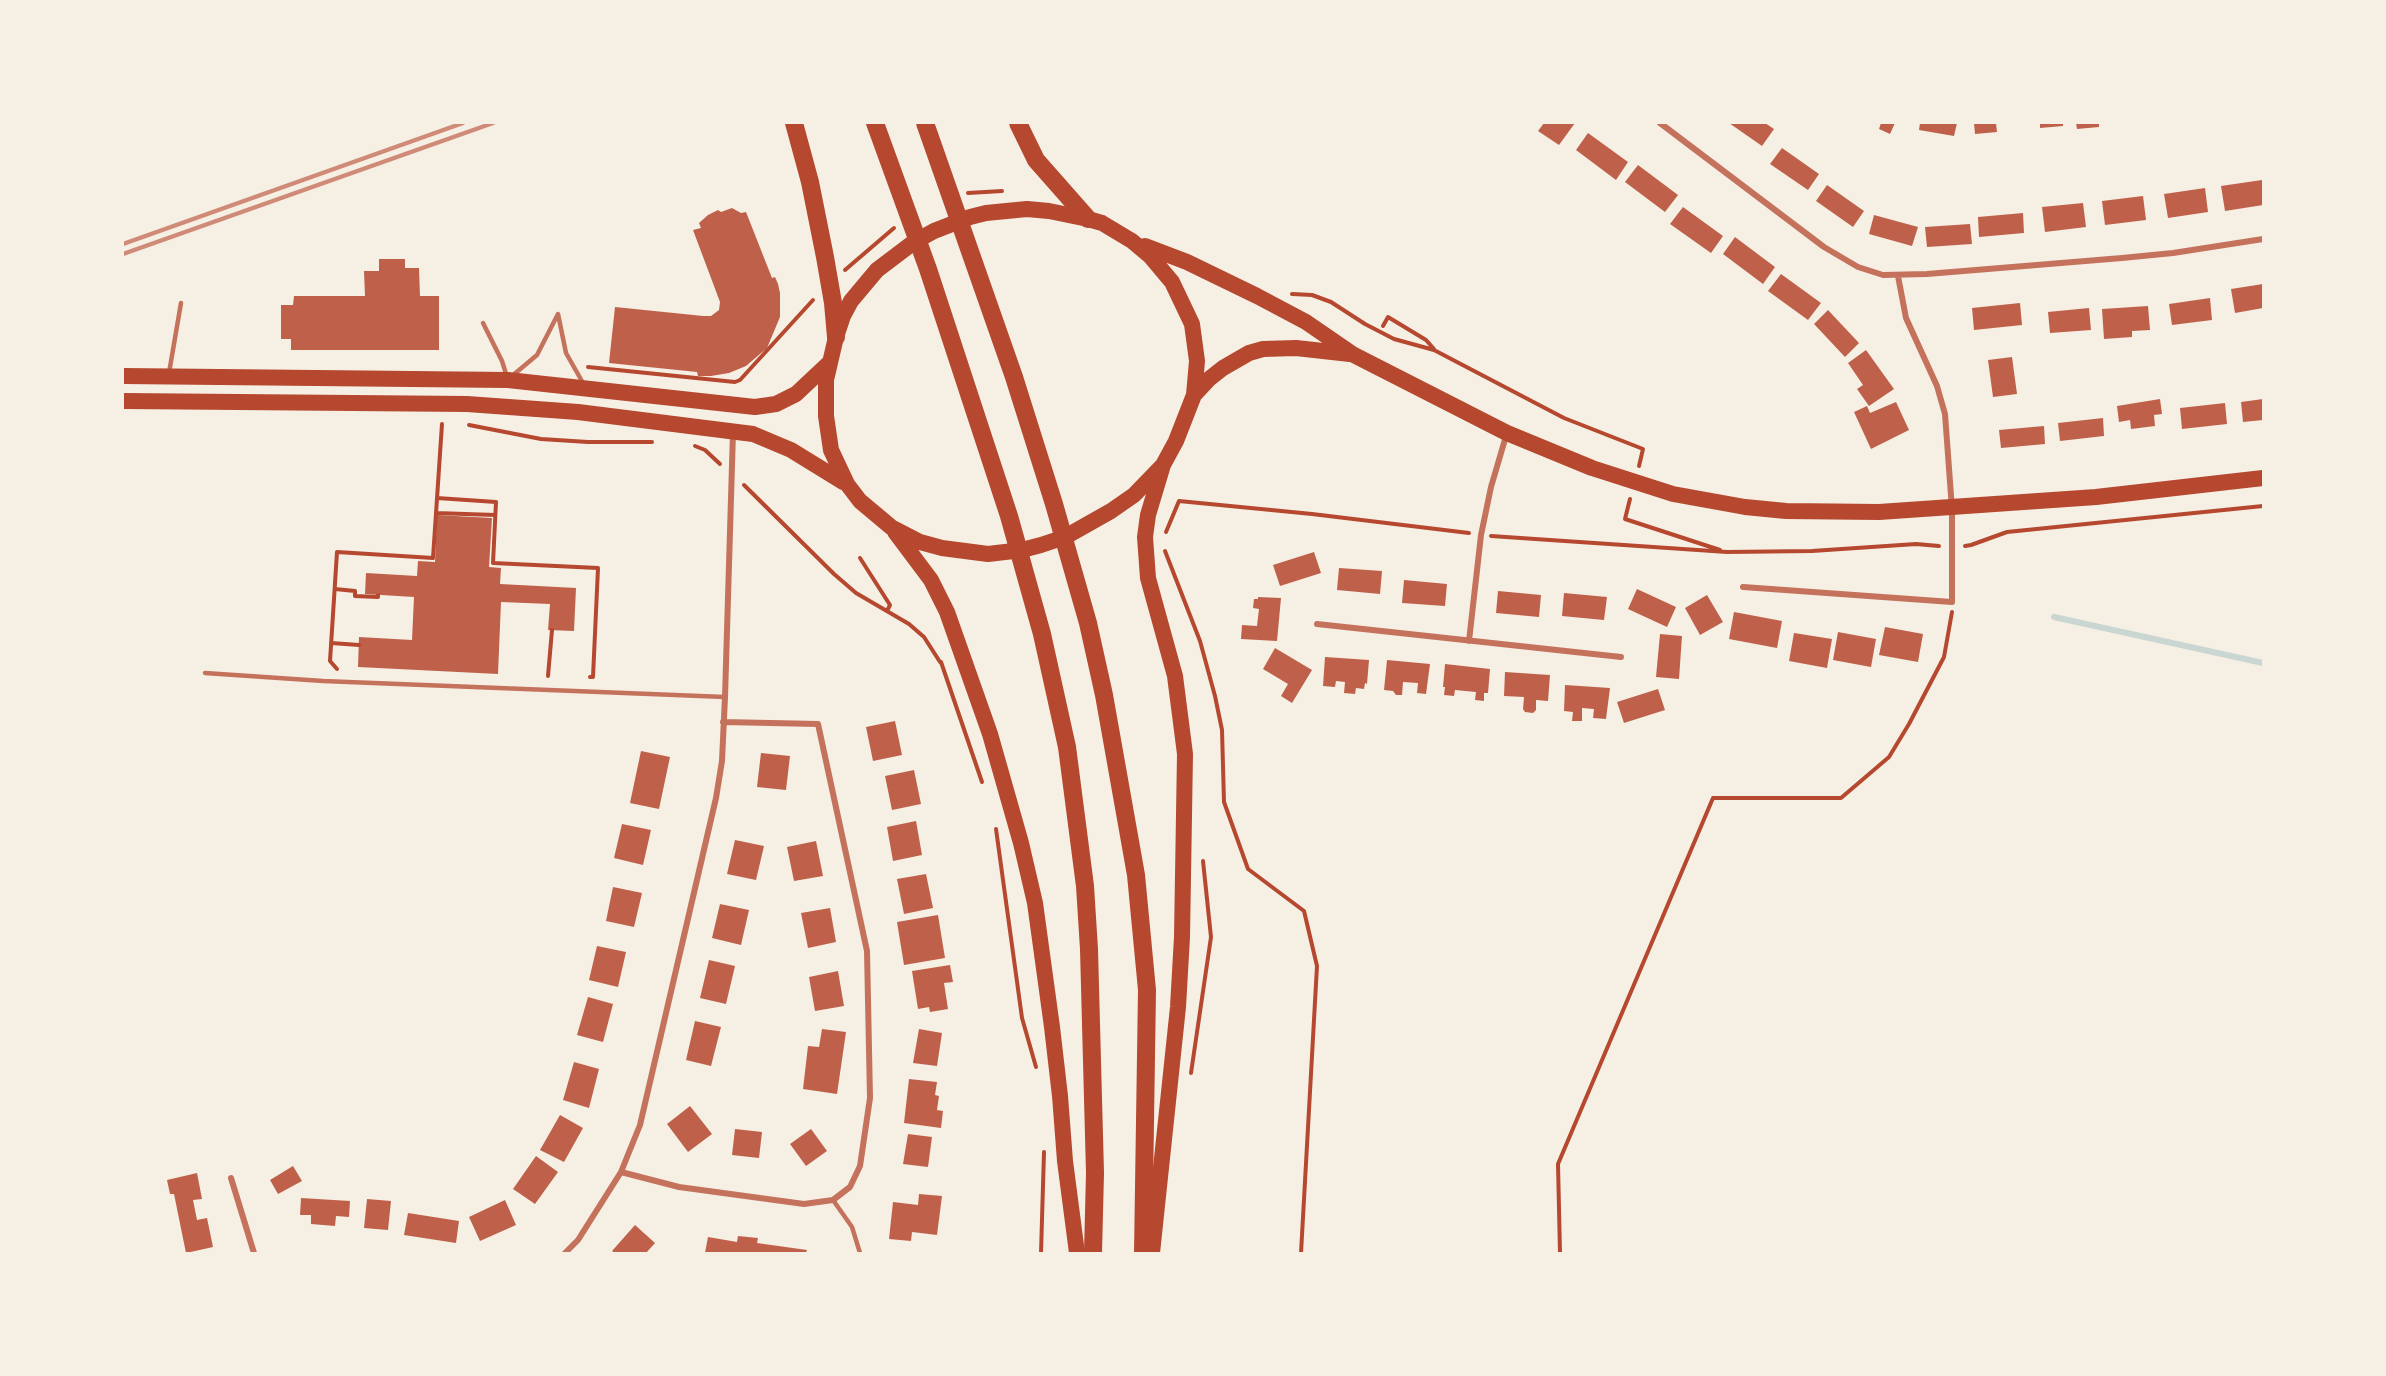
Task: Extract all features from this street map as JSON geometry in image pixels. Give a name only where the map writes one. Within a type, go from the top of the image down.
[{"type":"highway","points":[[794,123],[810,182],[830,284],[836,337]]},
{"type":"highway","points":[[874,123],[928,269],[1009,516],[1047,652],[1067,747],[1085,886],[1089,949],[1095,1173],[1094,1253]]},
{"type":"highway","points":[[925,123],[972,254],[1054,504],[1074,571],[1104,695],[1136,875],[1148,990],[1143,1253]]},
{"type":"highway","points":[[1018,123],[1036,160],[1088,219]]},
{"type":"highway","points":[[1077,1253],[1065,1161],[1052,1027],[1035,903],[1021,843],[990,734],[947,612],[931,579],[891,527],[860,501],[847,484],[831,450],[826,380],[836,337],[851,301],[864,284],[895,255],[934,231],[970,217],[1006,210],[1049,211],[1088,219],[1132,241],[1187,262],[1257,296],[1306,322],[1354,355],[1507,433],[1592,468],[1634,482],[1673,494],[1745,507],[1832,512],[1952,508],[2096,497],[2263,478]]},
{"type":"highway","points":[[1132,241],[1162,269],[1172,282],[1186,308],[1196,339],[1197,361],[1194,395],[1176,441],[1163,465],[1148,514],[1144,555],[1148,578],[1175,676],[1185,754],[1182,937],[1178,1007],[1152,1253]]},
{"type":"highway","points":[[1194,395],[1223,368],[1244,355],[1263,349],[1296,348],[1354,355]]},
{"type":"highway","points":[[123,376],[508,380],[755,407],[776,404],[796,394],[831,360]]},
{"type":"highway","points":[[123,401],[467,404],[578,412],[753,434],[782,445],[847,484]]},
{"type":"highway","points":[[891,527],[920,542],[942,548],[988,554],[1022,550],[1065,537],[1094,522],[1134,495],[1163,465]]},
{"type":"street","points":[[1660,123],[1841,258],[1871,271],[1898,276],[2173,253],[2263,239]]},
{"type":"street","points":[[1743,587],[1952,602],[1952,508],[1945,414],[1937,386],[1906,318],[1898,276]]},
{"type":"street","points":[[565,1253],[579,1240],[621,1172],[632,1148],[647,1096],[714,809],[721,770],[725,697],[733,431]]},
{"type":"street","points":[[1469,641],[1481,535],[1491,487],[1507,433]]},
{"type":"street","points":[[1317,624],[1621,657]]},
{"type":"street","points":[[621,1172],[679,1187],[804,1204],[832,1200],[850,1187],[860,1166],[870,1098],[867,951],[818,724],[723,722]]},
{"type":"street","points":[[231,1178],[254,1253]]},
{"type":"lane","points":[[168,376],[181,303]]},
{"type":"lane","points":[[483,323],[508,380],[537,355],[558,314],[566,353],[587,387]]},
{"type":"lane","points":[[205,673],[323,681],[725,697]]},
{"type":"lane","points":[[832,1200],[852,1227],[860,1253]]},
{"type":"path","points":[[1283,290],[1292,294],[1312,295],[1331,302],[1394,339],[1434,350],[1564,418],[1643,449],[1641,458]]},
{"type":"path","points":[[582,367],[735,382],[740,380],[816,298]]},
{"type":"path","points":[[1383,326],[1388,317],[1426,340],[1434,350]]},
{"type":"path","points":[[348,669],[336,669],[330,661],[337,552],[433,558],[442,424],[450,424]]},
{"type":"path","points":[[467,424],[541,439],[588,442],[655,441]]},
{"type":"path","points":[[690,445],[705,450],[712,456]]},
{"type":"path","points":[[742,483],[856,593],[909,624],[924,637],[940,662],[984,788]]},
{"type":"path","points":[[437,498],[496,502],[493,562],[598,568],[593,677],[582,677]]},
{"type":"path","points":[[1166,533],[1179,501],[1347,518],[1481,535],[1727,552],[1812,551],[1916,544],[1971,545],[2007,532],[2263,506]]},
{"type":"path","points":[[1629,503],[1625,519],[1727,552]]},
{"type":"path","points":[[436,513],[495,515]]},
{"type":"path","points":[[1162,543],[1200,641],[1215,696],[1222,730],[1224,801],[1248,869],[1304,911],[1317,966],[1301,1253]]},
{"type":"path","points":[[860,558],[890,605],[887,611]]},
{"type":"path","points":[[335,589],[355,591],[355,596],[378,597],[378,595]]},
{"type":"path","points":[[1560,1253],[1558,1164],[1713,798],[1841,798],[1889,757],[1909,724],[1944,657],[1952,602]]},
{"type":"path","points":[[548,676],[552,630]]},
{"type":"path","points":[[332,643],[359,645]]},
{"type":"path","points":[[940,662],[942,652]]},
{"type":"path","points":[[538,676],[560,676]]},
{"type":"path","points":[[995,822],[1022,1018],[1038,1073]]},
{"type":"path","points":[[1041,1253],[1044,1149]]},
{"type":"building","points":[[1544,123],[1575,123],[1559,145],[1538,131]]},
{"type":"building","points":[[1729,123],[1765,123],[1774,129],[1762,146]]},
{"type":"building","points":[[1881,123],[1895,123],[1890,134],[1879,129]]},
{"type":"building","points":[[1920,123],[1957,123],[1954,136],[1919,130]]},
{"type":"building","points":[[1974,123],[1996,123],[1997,132],[1975,134]]},
{"type":"building","points":[[2040,123],[2063,123],[2063,126],[2040,128]]},
{"type":"building","points":[[2076,123],[2099,123],[2099,127],[2077,129]]},
{"type":"building","points":[[1588,133],[1628,162],[1616,180],[1576,150]]},
{"type":"building","points":[[1782,148],[1819,174],[1808,190],[1770,164]]},
{"type":"building","points":[[1638,165],[1678,195],[1665,212],[1625,182]]},
{"type":"building","points":[[2262,180],[2263,205],[2225,211],[2221,186]]},
{"type":"building","points":[[1827,185],[1864,211],[1853,227],[1816,201]]},
{"type":"building","points":[[2205,188],[2208,212],[2168,218],[2164,194]]},
{"type":"building","points":[[2143,196],[2146,220],[2105,225],[2102,201]]},
{"type":"building","points":[[2083,203],[2086,227],[2045,232],[2042,207]]},
{"type":"building","points":[[1683,207],[1723,236],[1711,253],[1670,224]]},
{"type":"building","points":[[732,208],[741,213],[746,212],[772,278],[775,277],[778,284],[780,317],[767,348],[746,366],[729,373],[711,376],[698,376],[697,372],[609,363],[615,307],[703,316],[711,316],[719,310],[720,302],[693,230],[701,228],[699,223],[708,215],[718,210],[721,212]]},
{"type":"building","points":[[2023,213],[2024,233],[1979,237],[1978,217]]},
{"type":"building","points":[[1874,215],[1918,227],[1912,246],[1869,234]]},
{"type":"building","points":[[1970,224],[1972,244],[1927,247],[1925,227]]},
{"type":"building","points":[[1735,237],[1775,267],[1763,284],[1723,254]]},
{"type":"building","points":[[379,259],[405,259],[405,268],[419,268],[420,296],[439,296],[439,350],[291,350],[291,339],[281,339],[281,305],[293,305],[294,296],[365,296],[364,271],[379,271]]},
{"type":"building","points":[[1781,274],[1821,303],[1808,320],[1768,291]]},
{"type":"building","points":[[2263,284],[2263,308],[2235,313],[2231,289]]},
{"type":"building","points":[[2210,298],[2212,320],[2172,325],[2169,304]]},
{"type":"building","points":[[2020,303],[2022,325],[1974,330],[1972,308]]},
{"type":"building","points":[[2148,306],[2150,330],[2132,331],[2132,337],[2104,339],[2102,309]]},
{"type":"building","points":[[2089,308],[2091,330],[2050,333],[2048,312]]},
{"type":"building","points":[[1828,310],[1859,343],[1845,357],[1814,324]]},
{"type":"building","points":[[1866,350],[1894,389],[1869,406],[1857,389],[1863,385],[1848,363]]},
{"type":"building","points":[[2012,357],[2017,394],[1993,397],[1988,360]]},
{"type":"building","points":[[2160,399],[2162,414],[2154,415],[2155,426],[2131,429],[2130,420],[2119,422],[2117,406]]},
{"type":"building","points":[[2263,399],[2263,420],[2243,422],[2241,402]]},
{"type":"building","points":[[1896,402],[1909,430],[1871,449],[1854,412],[1867,406],[1870,413]]},
{"type":"building","points":[[2225,403],[2227,424],[2182,429],[2180,408]]},
{"type":"building","points":[[2103,418],[2104,436],[2060,441],[2058,423]]},
{"type":"building","points":[[2044,426],[2045,444],[2001,448],[1999,430]]},
{"type":"building","points":[[437,515],[492,518],[489,567],[501,568],[500,584],[576,588],[574,631],[548,630],[550,604],[501,602],[498,674],[358,667],[359,637],[412,640],[414,597],[365,594],[366,573],[417,576],[418,561],[435,562]]},
{"type":"building","points":[[1314,552],[1321,573],[1280,586],[1273,565]]},
{"type":"building","points":[[1339,568],[1382,571],[1380,594],[1337,590]]},
{"type":"building","points":[[1404,580],[1447,584],[1445,606],[1402,603]]},
{"type":"building","points":[[1637,589],[1676,607],[1667,627],[1628,609]]},
{"type":"building","points":[[1498,591],[1541,595],[1539,617],[1496,613]]},
{"type":"building","points":[[1564,593],[1607,597],[1604,620],[1562,616]]},
{"type":"building","points":[[1707,595],[1723,622],[1700,635],[1685,608]]},
{"type":"building","points":[[1258,597],[1281,598],[1277,641],[1241,639],[1242,625],[1257,626],[1259,609],[1253,608],[1254,599]]},
{"type":"building","points":[[1734,612],[1782,621],[1777,648],[1729,639]]},
{"type":"building","points":[[1885,627],[1923,634],[1918,662],[1879,655]]},
{"type":"building","points":[[1838,632],[1876,639],[1871,667],[1833,660]]},
{"type":"building","points":[[1794,633],[1832,639],[1827,668],[1789,661]]},
{"type":"building","points":[[1660,634],[1682,636],[1679,679],[1656,677]]},
{"type":"building","points":[[1275,648],[1312,670],[1292,703],[1281,696],[1288,684],[1263,669]]},
{"type":"building","points":[[1325,657],[1369,660],[1367,684],[1365,683],[1364,689],[1356,688],[1355,694],[1344,693],[1345,682],[1336,681],[1335,687],[1323,686]]},
{"type":"building","points":[[1387,660],[1430,664],[1426,694],[1417,693],[1418,683],[1403,682],[1402,695],[1384,690]]},
{"type":"building","points":[[1445,664],[1490,669],[1488,693],[1484,693],[1484,701],[1475,700],[1476,692],[1455,690],[1454,696],[1444,695]]},
{"type":"building","points":[[1505,672],[1550,675],[1548,701],[1536,700],[1536,710],[1533,713],[1525,712],[1524,697],[1504,696]]},
{"type":"building","points":[[1565,685],[1610,688],[1606,719],[1593,718],[1594,709],[1582,708],[1582,721],[1572,721],[1573,712],[1564,711]]},
{"type":"building","points":[[1658,689],[1665,710],[1624,723],[1617,702]]},
{"type":"building","points":[[895,721],[902,755],[873,761],[866,727]]},
{"type":"building","points":[[641,751],[670,757],[659,809],[630,803]]},
{"type":"building","points":[[761,753],[790,756],[786,790],[757,787]]},
{"type":"building","points":[[914,770],[921,804],[892,810],[885,776]]},
{"type":"building","points":[[916,821],[922,855],[893,861],[887,827]]},
{"type":"building","points":[[622,824],[651,830],[643,865],[614,858]]},
{"type":"building","points":[[735,840],[764,846],[756,880],[727,874]]},
{"type":"building","points":[[816,841],[823,876],[794,881],[787,847]]},
{"type":"building","points":[[926,874],[933,908],[904,914],[897,879]]},
{"type":"building","points":[[613,887],[642,893],[634,927],[606,921]]},
{"type":"building","points":[[720,904],[749,910],[741,945],[712,938]]},
{"type":"building","points":[[830,908],[836,942],[808,948],[801,913]]},
{"type":"building","points":[[938,915],[945,958],[904,965],[897,922]]},
{"type":"building","points":[[597,946],[626,952],[618,987],[589,980]]},
{"type":"building","points":[[709,960],[735,966],[726,1004],[700,998]]},
{"type":"building","points":[[950,965],[953,982],[944,983],[948,1009],[930,1012],[929,1007],[918,1009],[912,971]]},
{"type":"building","points":[[838,971],[844,1006],[815,1011],[809,977]]},
{"type":"building","points":[[588,997],[613,1004],[603,1042],[577,1035]]},
{"type":"building","points":[[695,1021],[721,1027],[711,1066],[686,1060]]},
{"type":"building","points":[[822,1029],[846,1032],[837,1094],[803,1089],[808,1046],[819,1047]]},
{"type":"building","points":[[919,1029],[942,1033],[937,1066],[913,1063]]},
{"type":"building","points":[[574,1062],[599,1069],[589,1108],[563,1100]]},
{"type":"building","points":[[909,1079],[937,1082],[935,1095],[939,1096],[937,1110],[943,1111],[941,1128],[904,1123]]},
{"type":"building","points":[[690,1106],[712,1134],[688,1152],[667,1124]]},
{"type":"building","points":[[560,1115],[583,1128],[564,1162],[540,1150]]},
{"type":"building","points":[[735,1129],[762,1132],[759,1158],[732,1155]]},
{"type":"building","points":[[811,1129],[827,1151],[806,1166],[790,1144]]},
{"type":"building","points":[[908,1134],[932,1137],[928,1167],[903,1164]]},
{"type":"building","points":[[536,1156],[558,1172],[535,1204],[513,1189]]},
{"type":"building","points":[[293,1166],[302,1181],[278,1194],[270,1180]]},
{"type":"building","points":[[197,1173],[202,1199],[193,1200],[197,1220],[207,1218],[213,1247],[186,1253],[174,1194],[170,1194],[167,1180]]},
{"type":"building","points":[[919,1194],[942,1196],[937,1235],[912,1232],[911,1241],[889,1239],[893,1202],[918,1205]]},
{"type":"building","points":[[301,1198],[350,1201],[349,1217],[336,1216],[335,1226],[311,1224],[311,1215],[300,1215]]},
{"type":"building","points":[[367,1199],[391,1201],[388,1230],[364,1228]]},
{"type":"building","points":[[505,1200],[516,1225],[480,1241],[469,1217]]},
{"type":"building","points":[[408,1213],[459,1221],[456,1243],[404,1235]]},
{"type":"building","points":[[635,1225],[655,1243],[646,1253],[615,1253],[612,1251]]},
{"type":"building","points":[[738,1236],[758,1238],[757,1243],[807,1250],[806,1253],[705,1253],[708,1237],[737,1242]]},
{"type":"waterway","points":[[2054,617],[2263,663]]},
{"type":"railway","points":[[123,244],[463,123]]},
{"type":"railway","points":[[123,254],[493,123]]}]
